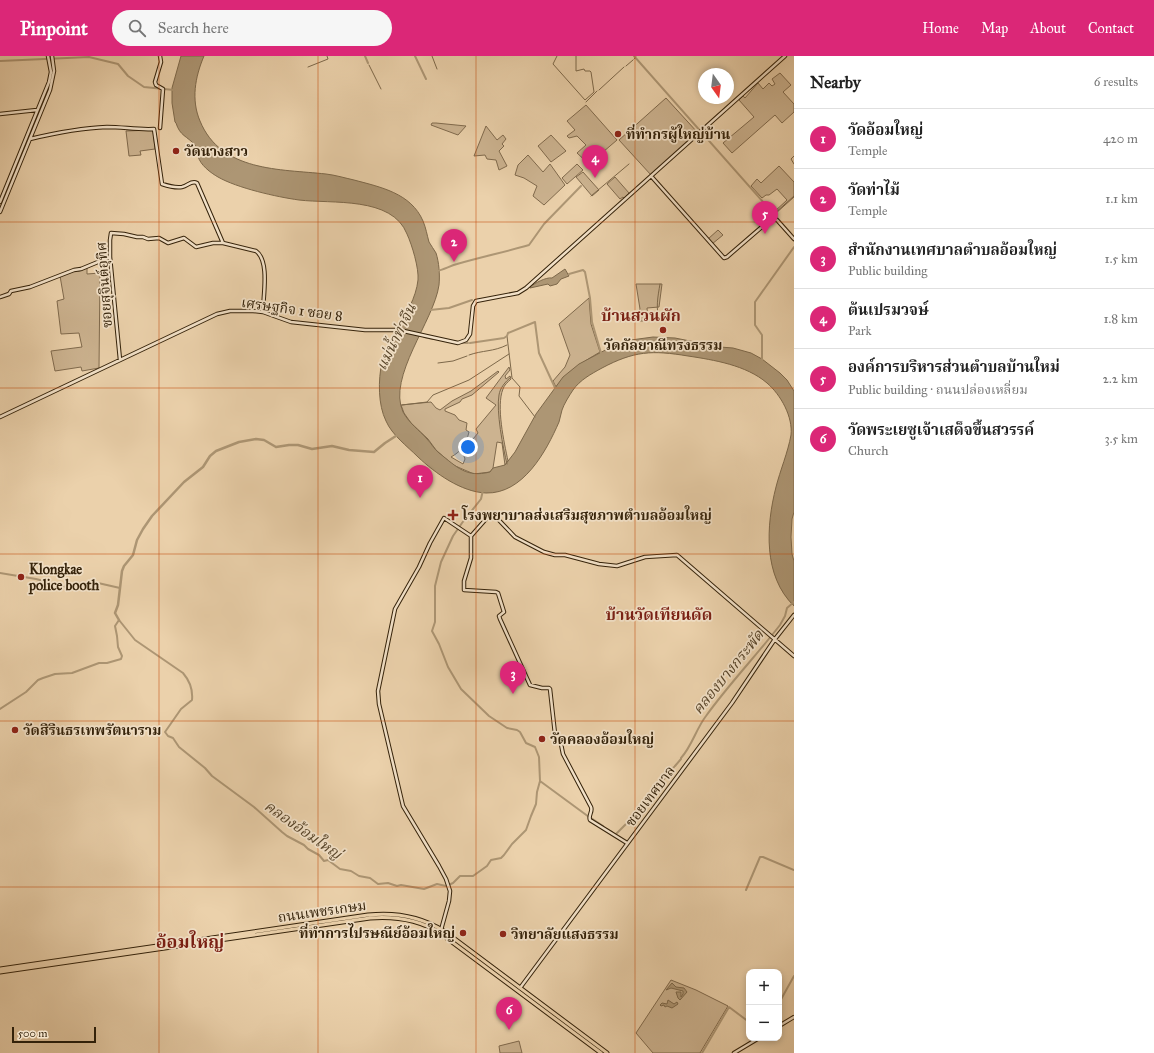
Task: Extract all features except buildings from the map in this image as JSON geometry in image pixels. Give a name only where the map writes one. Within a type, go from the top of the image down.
[{"type":"main road","name":"ถนนเพชรเกษม","points":[[47,964],[324,921],[368,915],[391,914],[418,918],[441,930],[519,990]]},
{"type":"main road","name":"ถนนเพชรเกษม","points":[[0,970],[344,922],[385,917],[404,918],[418,922],[440,933],[607,1053]]},
{"type":"main road","points":[[324,921],[323,924],[344,922]]},
{"type":"main road","points":[[299,925],[318,924],[316,926]]},
{"type":"main road","name":"ถนนเพชรเกษม","points":[[529,997],[601,1053]]},
{"type":"street","points":[[160,56],[160,64],[155,83],[163,89],[160,128]]},
{"type":"street","points":[[785,56],[651,176],[724,258],[771,219],[777,220],[794,239]]},
{"type":"street","points":[[0,212],[30,138],[37,110],[50,75],[50,57]]},
{"type":"street","points":[[0,202],[52,81],[54,66],[50,57]]},
{"type":"street","points":[[0,114],[37,110]]},
{"type":"street","points":[[30,138],[62,132],[104,127],[133,130],[154,129],[162,183],[164,185],[171,186],[183,186],[192,182],[197,183],[223,243],[253,250],[259,253],[265,266],[263,312]]},
{"type":"street","name":"เศรษฐกิจ 1 ซอย 8","points":[[0,417],[217,314],[230,311],[263,312],[291,322],[364,330],[399,330],[458,342],[466,340],[470,334],[473,306],[476,301],[521,291],[651,176]]},
{"type":"street","name":"ซอยสุจินต์อุทิศ","points":[[120,360],[110,257],[110,235],[112,232],[148,239],[160,238],[168,243],[184,238],[196,247],[213,243],[223,243]]},
{"type":"street","points":[[0,297],[110,257]]},
{"type":"street","points":[[627,843],[590,819],[591,807],[563,754],[561,740],[555,734],[550,689],[530,685],[500,619],[499,616],[504,613],[497,592],[464,590],[464,581],[471,558],[472,536],[486,519],[493,514],[516,538],[544,552],[599,564],[617,566],[645,557],[671,555],[679,556],[794,656]]},
{"type":"street","points":[[441,930],[451,896],[448,883],[436,860],[405,810],[379,704],[378,687],[395,609],[419,567],[444,518],[472,536]]},
{"type":"street","name":"ซอยเทศบาล","points":[[519,990],[732,703],[775,639],[794,615]]},
{"type":"street","points":[[782,1024],[794,1017]]},
{"type":"street","points":[[734,1053],[754,1041]]},
{"type":"shaded area","points":[[780,73],[791,85],[783,92],[794,104],[794,112],[782,123],[775,115],[732,153],[723,143],[754,117],[739,100],[743,96],[745,98],[758,83],[763,89],[769,83],[772,86],[775,84],[772,79]]},
{"type":"shaded area","points":[[666,98],[698,133],[651,175],[619,140]]},
{"type":"shaded area","points":[[586,105],[617,140],[589,164],[577,153],[586,145],[577,136],[569,138],[567,136],[575,130],[567,121]]},
{"type":"shaded area","points":[[432,123],[466,126],[458,135],[431,125]]},
{"type":"shaded area","points":[[486,126],[497,140],[503,135],[506,139],[502,144],[504,146],[499,151],[507,166],[499,170],[496,160],[487,159],[485,155],[474,156]]},
{"type":"shaded area","points":[[153,130],[155,149],[140,151],[141,155],[129,156],[126,131]]},
{"type":"shaded area","points":[[551,135],[566,151],[551,162],[538,146]]},
{"type":"shaded area","points":[[528,155],[543,172],[550,164],[565,185],[544,205],[533,196],[537,186],[524,178],[515,175],[518,165]]},
{"type":"shaded area","points":[[577,164],[583,170],[567,184],[562,178]]},
{"type":"shaded area","points":[[779,166],[794,182],[794,197],[775,214],[774,212],[787,200],[777,189],[762,198],[751,186],[757,179],[761,183]]},
{"type":"shaded area","points":[[583,172],[599,190],[592,196],[576,177]]},
{"type":"shaded area","points":[[615,177],[629,193],[624,198],[623,197],[620,199],[607,184]]},
{"type":"shaded area","points":[[718,230],[723,235],[712,244],[708,239]]},
{"type":"shaded area","points":[[87,268],[87,274],[100,273],[99,368],[82,371],[81,367],[55,371],[51,351],[82,347],[79,333],[61,334],[57,301],[64,299],[60,276],[75,270],[79,271]]},
{"type":"shaded area","points":[[636,284],[662,284],[659,307],[647,308],[648,321],[620,321],[620,313],[637,313],[640,309]]},
{"type":"shaded area","points":[[589,298],[591,324],[600,352],[582,363],[556,387],[553,381],[565,367],[570,355],[559,324]]},
{"type":"shaded area","points":[[509,367],[510,370],[505,376],[506,379],[510,376],[511,379],[504,388],[500,405],[501,424],[508,461],[505,465],[502,443],[497,442],[493,468],[490,472],[474,474],[453,465],[436,450],[428,439],[411,423],[404,413],[401,405],[431,402],[440,410],[452,401],[471,391],[498,371],[499,372],[472,395],[445,409],[445,411],[455,415],[459,420],[467,423],[466,430],[469,432],[465,444],[461,450],[451,457],[463,464],[465,459],[462,451],[470,438],[473,439],[478,433],[476,429],[496,405],[486,398]]},
{"type":"shaded area","points":[[671,980],[696,990],[728,1006],[700,1053],[653,1053],[636,1033]]},
{"type":"shaded area","points":[[519,1041],[522,1053],[500,1053],[499,1046]]},
{"type":"water","name":"แม่น้ำท่าจีน","points":[[181,56],[204,56],[198,72],[195,88],[197,113],[210,138],[222,150],[237,159],[254,165],[290,171],[329,174],[374,185],[403,198],[418,211],[423,221],[429,242],[437,257],[439,285],[429,315],[406,366],[401,382],[400,398],[403,412],[408,420],[437,451],[462,470],[474,474],[490,472],[493,468],[505,465],[515,452],[536,414],[563,377],[579,364],[611,347],[631,340],[653,337],[675,338],[720,347],[733,348],[751,353],[762,359],[780,373],[787,380],[794,391],[794,512],[791,537],[794,561],[794,606],[784,594],[777,580],[772,565],[769,534],[773,502],[790,441],[791,428],[785,407],[777,394],[767,383],[749,372],[729,364],[698,358],[675,354],[644,353],[624,358],[613,362],[582,380],[576,386],[564,405],[554,434],[540,458],[522,479],[511,487],[486,493],[467,489],[449,481],[425,463],[396,436],[386,421],[381,408],[379,384],[382,362],[410,306],[417,287],[418,280],[416,263],[407,234],[399,222],[388,213],[375,208],[344,202],[299,200],[280,197],[236,185],[209,171],[203,166],[199,159],[195,145],[180,131],[175,122],[172,103],[172,88]]},
{"type":"water","points":[[565,269],[569,276],[561,279],[557,284],[550,286],[548,284],[530,288],[532,285],[547,278],[552,278]]},
{"type":"water","points":[[672,983],[676,987],[684,988],[687,992],[680,1000],[676,992],[681,992],[681,997],[683,991],[671,988],[666,990]]},
{"type":"water","points":[[668,1000],[674,1004],[677,1002],[678,1004],[672,1008],[660,1005],[662,1003],[667,1004]]},
{"type":"waterway","points":[[308,67],[328,59],[327,56]]},
{"type":"waterway","points":[[365,56],[368,63]]},
{"type":"waterway","points":[[415,56],[426,79]]},
{"type":"waterway","points":[[432,56],[437,69]]},
{"type":"waterway","points":[[557,56],[553,64],[585,100],[594,92],[591,72],[585,71],[584,69],[576,71],[576,56]]},
{"type":"waterway","points":[[634,56],[794,237]]},
{"type":"waterway","points":[[702,132],[787,56]]},
{"type":"waterway","points":[[0,61],[89,57],[118,64],[128,76],[144,87],[174,90]]},
{"type":"waterway","points":[[626,66],[633,60]]},
{"type":"waterway","points":[[369,65],[381,89]]},
{"type":"waterway","points":[[599,90],[624,67]]},
{"type":"waterway","points":[[586,102],[597,91]]},
{"type":"waterway","points":[[794,156],[791,159],[794,164]]},
{"type":"waterway","points":[[591,196],[629,164]]},
{"type":"waterway","points":[[436,271],[466,261],[529,245],[544,224],[581,186]]},
{"type":"waterway","points":[[774,214],[794,196]]},
{"type":"waterway","points":[[762,362],[762,335],[755,325],[755,302],[794,247]]},
{"type":"waterway","points":[[569,274],[583,270],[585,272],[590,298],[592,322],[601,353]]},
{"type":"waterway","points":[[660,284],[657,308],[660,321]]},
{"type":"waterway","points":[[430,310],[449,308],[472,300]]},
{"type":"waterway","points":[[470,343],[504,338],[508,333],[535,322],[539,353],[556,390]]},
{"type":"waterway","points":[[507,336],[512,378],[520,387],[519,396],[535,417]]},
{"type":"waterway","points":[[424,337],[433,339]]},
{"type":"waterway","points":[[460,343],[468,343]]},
{"type":"waterway","points":[[469,355],[497,349],[507,345]]},
{"type":"waterway","points":[[402,405],[427,402],[433,395],[469,380],[509,354]]},
{"type":"waterway","points":[[438,363],[453,361],[467,356]]},
{"type":"waterway","points":[[507,464],[500,430],[498,402],[502,388],[511,377]]},
{"type":"waterway","points":[[119,620],[115,613],[118,605],[122,571],[133,555],[137,540],[143,529],[152,516],[184,482],[203,467],[210,456],[216,451],[239,442],[256,439],[264,440],[276,447],[298,445],[312,449],[332,446],[349,450],[374,452],[399,434]]},
{"type":"waterway","name":"คลองอ้อมใหญ่","points":[[0,709],[26,692],[38,680],[55,674],[72,673],[99,663],[107,663],[121,659],[122,656],[118,647],[115,626],[119,620],[135,640],[183,673],[189,682],[192,700],[181,709],[165,732],[168,736],[173,738],[179,747],[205,768],[212,776],[254,807],[287,836],[319,855],[324,861],[328,860],[340,869],[351,871],[359,876],[370,878],[378,884],[388,883],[397,886],[401,885],[424,889],[437,884],[446,886],[453,883],[460,876],[473,876],[487,866],[491,860],[501,858],[526,830],[536,804],[540,781],[539,757],[535,747],[526,743],[520,732],[507,728],[489,716],[461,689],[448,667],[432,631],[435,622],[435,586],[441,562],[453,536],[481,499],[483,490]]},
{"type":"waterway","points":[[0,573],[36,579],[66,587],[81,583],[89,587],[98,583],[120,588]]},
{"type":"waterway","name":"คลองบางกระพัด","points":[[681,758],[706,716],[780,625],[787,608],[794,602]]},
{"type":"waterway","name":"คลองบางกระพัด","points":[[675,766],[681,759]]},
{"type":"waterway","name":"คลองบางกระพัด","points":[[647,799],[674,767]]},
{"type":"waterway","name":"คลองบางกระพัด","points":[[540,781],[589,817]]},
{"type":"waterway","name":"คลองบางกระพัด","points":[[629,820],[646,800]]},
{"type":"waterway","name":"คลองบางกระพัด","points":[[591,818],[603,826]]},
{"type":"waterway","name":"คลองบางกระพัด","points":[[616,834],[626,824]]},
{"type":"waterway","name":"คลองบางกระพัด","points":[[607,829],[612,832]]},
{"type":"waterway","points":[[746,890],[760,857],[794,870]]},
{"type":"waterway","points":[[782,998],[794,976]]},
{"type":"waterway","points":[[702,1053],[729,1007],[746,1020]]},
{"type":"place","name":"ที่ทำกรผู้ใหญ่บ้าน","points":[[618,134]]},
{"type":"place","name":"วัดนางสาว","points":[[176,151]]},
{"type":"place","name":"ต้นเปรมวจษ์","points":[[595,178]]},
{"type":"place","name":"องค์การบริหารส่วนตำบลบ้านใหม่","points":[[765,234]]},
{"type":"place","name":"วัดท่าไม้","points":[[454,262]]},
{"type":"place","name":"วัดกัลยาณีทรงธรรม","points":[[663,330]]},
{"type":"place","name":"วัดอ้อมใหญ่","points":[[420,498]]},
{"type":"place","name":"โรงพยาบาลส่งเสริมสุขภาพตำบลอ้อมใหญ่","points":[[453,515]]},
{"type":"place","name":"Klongkae police booth","points":[[21,577]]},
{"type":"place","name":"สำนักงานเทศบาลตำบลอ้อมใหญ่","points":[[513,694]]},
{"type":"place","name":"วัดสิรินธรเทพรัตนาราม","points":[[15,730]]},
{"type":"place","name":"วัดคลองอ้อมใหญ่","points":[[542,739]]},
{"type":"place","name":"ที่ทำการไปรษณีย์อ้อมใหญ่","points":[[463,933]]},
{"type":"place","name":"วิทยาลัยแสงธรรม","points":[[503,934]]},
{"type":"place","name":"วัดพระเยซูเจ้าเสด็จขึ้นสวรรค์","points":[[509,1030]]},
{"type":"district","name":"บ้านสวนผัก","points":[[641,315]]},
{"type":"district","name":"บ้านวัดเทียนดัด","points":[[659,614]]},
{"type":"district","name":"อ้อมใหญ่","points":[[190,942]]}]
